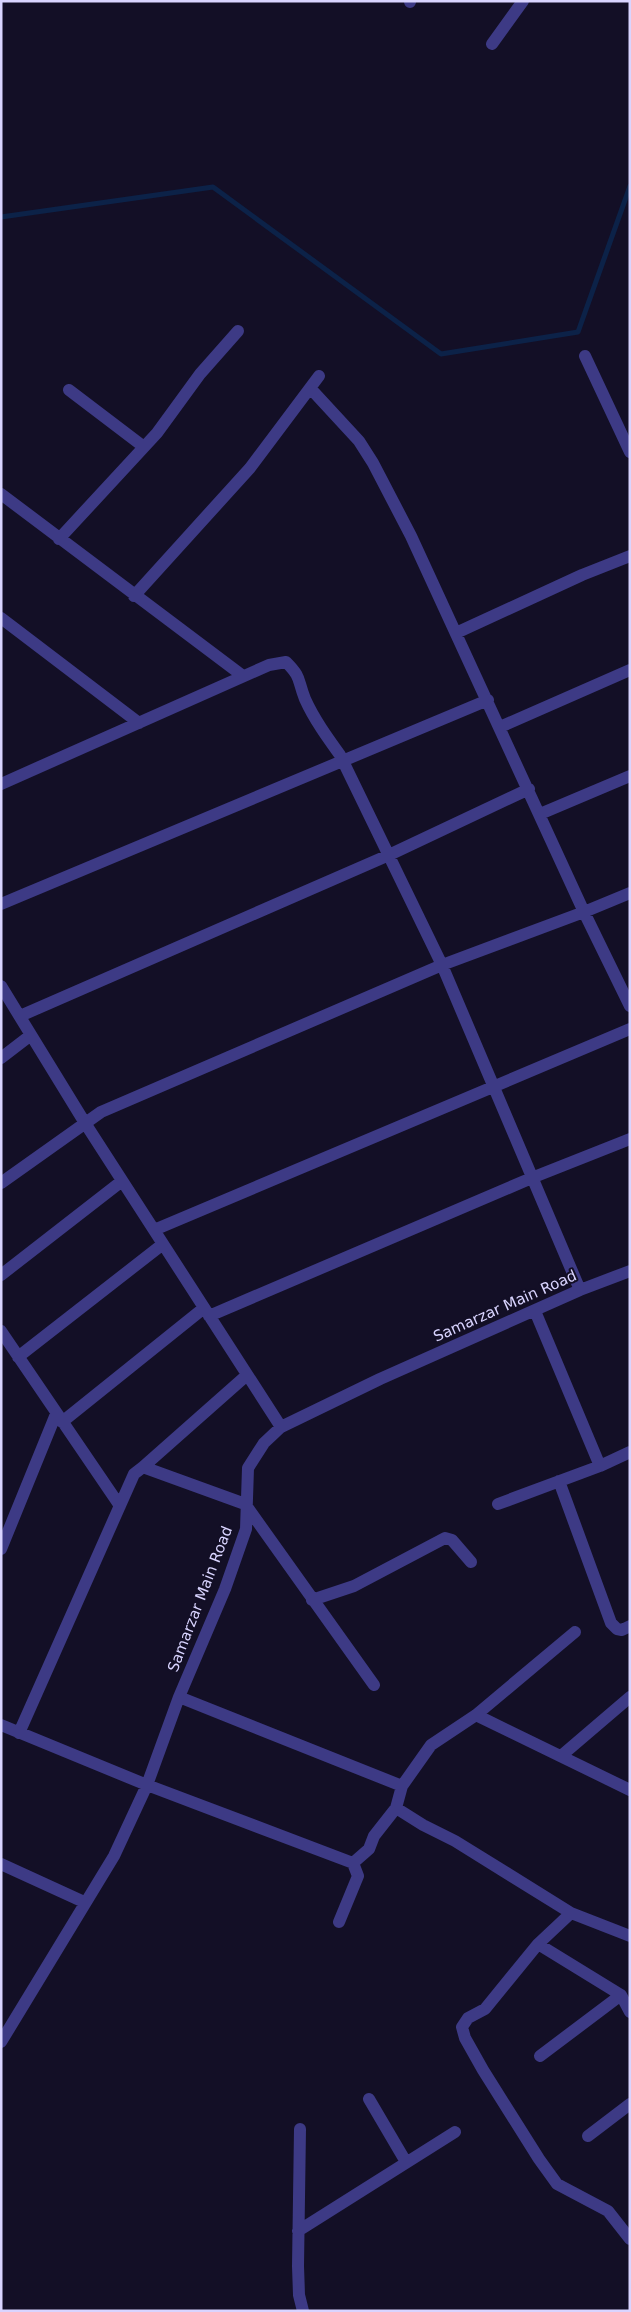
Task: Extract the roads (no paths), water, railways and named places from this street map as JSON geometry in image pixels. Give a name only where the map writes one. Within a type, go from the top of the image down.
[{"type":"street","points":[[492,44],[524,1]]},
{"type":"street","points":[[59,540],[144,447],[200,374],[238,331]]},
{"type":"street","points":[[585,356],[630,452]]},
{"type":"street","points":[[134,596],[250,468],[319,376]]},
{"type":"street","points":[[310,389],[358,441],[372,463],[411,536],[584,912],[630,1006]]},
{"type":"street","points":[[69,390],[144,447]]},
{"type":"street","points":[[1,494],[59,540],[243,676]]},
{"type":"street","points":[[456,633],[582,575],[630,556]]},
{"type":"street","points":[[1,618],[139,723]]},
{"type":"street","points":[[1,784],[243,676],[269,665],[286,662],[298,674],[305,698],[323,732],[343,762],[442,965],[534,1177],[580,1290]]},
{"type":"street","points":[[500,727],[630,670]]},
{"type":"street","points":[[1,904],[488,700]]},
{"type":"street","points":[[540,814],[630,776]]},
{"type":"street","points":[[20,1016],[389,855],[529,789]]},
{"type":"street","points":[[1,1183],[101,1112],[442,965],[584,912],[630,892]]},
{"type":"street","points":[[1,986],[85,1124],[281,1427]]},
{"type":"street","points":[[154,1230],[495,1088],[630,1029]]},
{"type":"street","points":[[1,1058],[31,1035]]},
{"type":"street","points":[[1,1549],[59,1418],[206,1312],[630,1139]]},
{"type":"street","points":[[1,1275],[122,1181]]},
{"type":"street","points":[[18,1357],[163,1244]]},
{"type":"street","name":"Samarzar Main Road","points":[[1,2042],[84,1902],[114,1856],[148,1785],[180,1697],[225,1589],[246,1529],[248,1468],[264,1443],[281,1427],[380,1379],[580,1290],[630,1271]]},
{"type":"street","points":[[535,1311],[600,1466]]},
{"type":"street","points":[[1,1331],[120,1506]]},
{"type":"street","points":[[19,1732],[134,1474],[247,1375]]},
{"type":"street","points":[[498,1504],[600,1466],[629,1453]]},
{"type":"street","points":[[143,1467],[246,1504],[312,1600],[374,1685]]},
{"type":"street","points":[[558,1481],[611,1623],[617,1629],[622,1630],[630,1626]]},
{"type":"street","points":[[312,1600],[354,1586],[445,1538],[452,1540],[471,1562]]},
{"type":"street","points":[[353,1863],[369,1850],[374,1836],[396,1808],[402,1786],[431,1745],[476,1714],[575,1632]]},
{"type":"street","points":[[180,1697],[402,1786]]},
{"type":"street","points":[[561,1756],[630,1697]]},
{"type":"street","points":[[476,1714],[630,1790]]},
{"type":"street","points":[[1,1725],[148,1785],[353,1863],[358,1876],[339,1922]]},
{"type":"street","points":[[396,1808],[423,1825],[455,1840],[571,1912],[630,1936]]},
{"type":"street","points":[[1,1864],[84,1902]]},
{"type":"street","points":[[571,1912],[538,1944],[485,2009],[468,2018],[462,2027],[465,2038],[534,2150],[558,2184],[608,2211],[619,2222],[630,2239]]},
{"type":"street","points":[[538,1944],[621,1995],[630,2012]]},
{"type":"street","points":[[540,2056],[621,1995]]},
{"type":"street","points":[[369,2099],[406,2162]]},
{"type":"street","points":[[588,2136],[630,2104]]},
{"type":"street","points":[[300,2129],[298,2231],[299,2295],[302,2311]]},
{"type":"street","points":[[298,2231],[455,2132]]},
{"type":"street","points":[[619,2222],[630,2214]]},
{"type":"waterway","points":[[1,217],[213,187],[441,354],[578,332],[630,186]]}]
